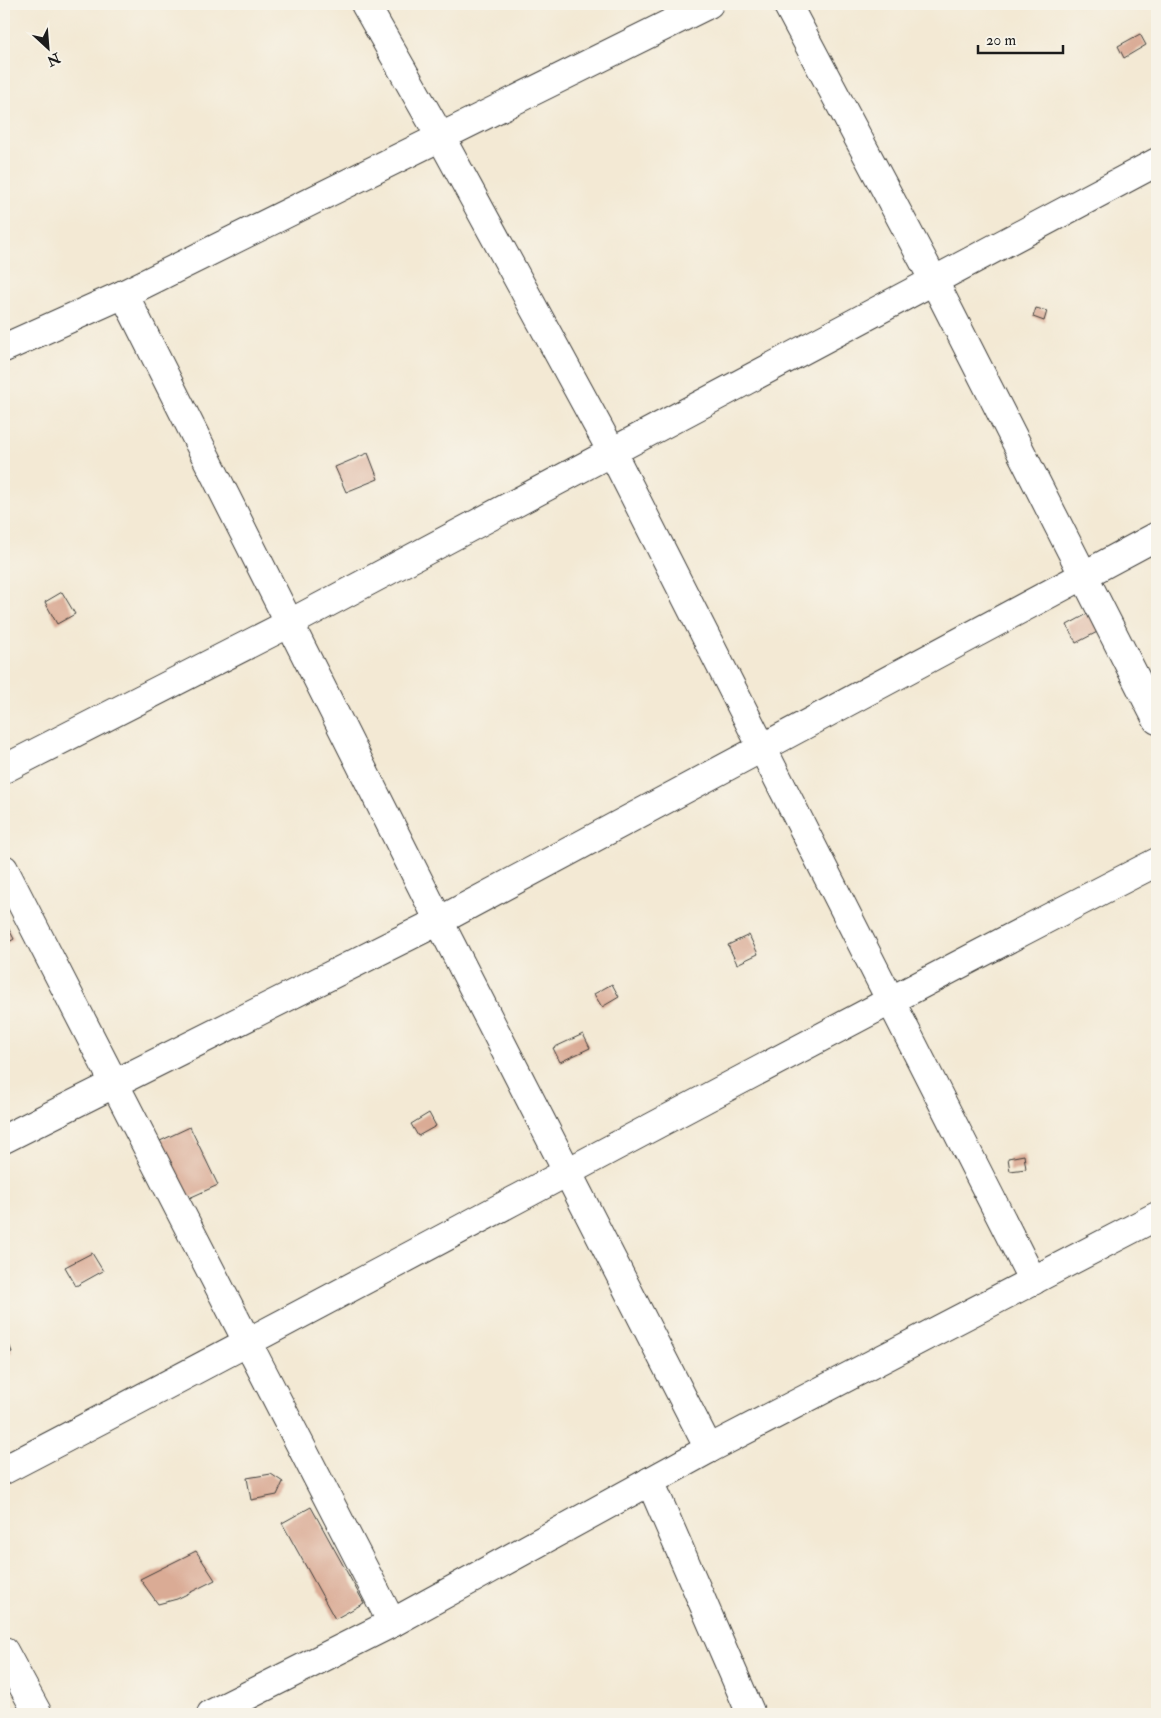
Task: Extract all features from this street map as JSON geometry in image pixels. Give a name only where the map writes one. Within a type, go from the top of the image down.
[{"type":"street","points":[[365,4],[441,138],[612,452],[1033,1281]]},
{"type":"street","points":[[4,348],[124,294],[709,4]]},
{"type":"street","points":[[787,4],[934,281],[1157,720]]},
{"type":"street","points":[[4,769],[290,622],[1157,162]]},
{"type":"street","points":[[124,294],[439,921],[709,1449]]},
{"type":"street","points":[[4,1139],[439,921],[1157,536]]},
{"type":"street","points":[[4,1470],[248,1344],[567,1171],[1157,862]]},
{"type":"street","points":[[4,869],[392,1623]]},
{"type":"street","points":[[211,1714],[392,1623],[709,1449],[1157,1216]]},
{"type":"street","points":[[650,1482],[751,1714]]},
{"type":"street","points":[[4,1651],[38,1714]]},
{"type":"building","points":[[1140,34],[1146,45],[1124,58],[1118,46]]},
{"type":"building","points":[[1036,308],[1047,311],[1044,321],[1033,317]]},
{"type":"building","points":[[368,453],[378,479],[346,492],[335,467]]},
{"type":"building","points":[[62,592],[75,614],[57,624],[45,602]]},
{"type":"building","points":[[1093,611],[1103,629],[1076,643],[1067,625]]},
{"type":"building","points":[[4,920],[14,939],[4,945]]},
{"type":"building","points":[[749,935],[758,954],[737,964],[728,945]]},
{"type":"building","points":[[612,984],[619,997],[602,1007],[594,994]]},
{"type":"building","points":[[583,1034],[590,1048],[560,1062],[553,1048]]},
{"type":"building","points":[[429,1113],[436,1126],[418,1136],[411,1124]]},
{"type":"building","points":[[190,1127],[218,1185],[187,1199],[160,1141]]},
{"type":"building","points":[[1024,1155],[1026,1169],[1010,1171],[1008,1158]]},
{"type":"building","points":[[92,1253],[103,1271],[76,1286],[65,1267]]},
{"type":"building","points":[[7,1339],[12,1352],[4,1354],[4,1340]]},
{"type":"building","points":[[271,1474],[283,1482],[277,1495],[251,1500],[247,1478]]},
{"type":"building","points":[[311,1507],[364,1603],[335,1619],[282,1523]]},
{"type":"building","points":[[196,1551],[215,1580],[177,1599],[158,1604],[140,1579]]}]
